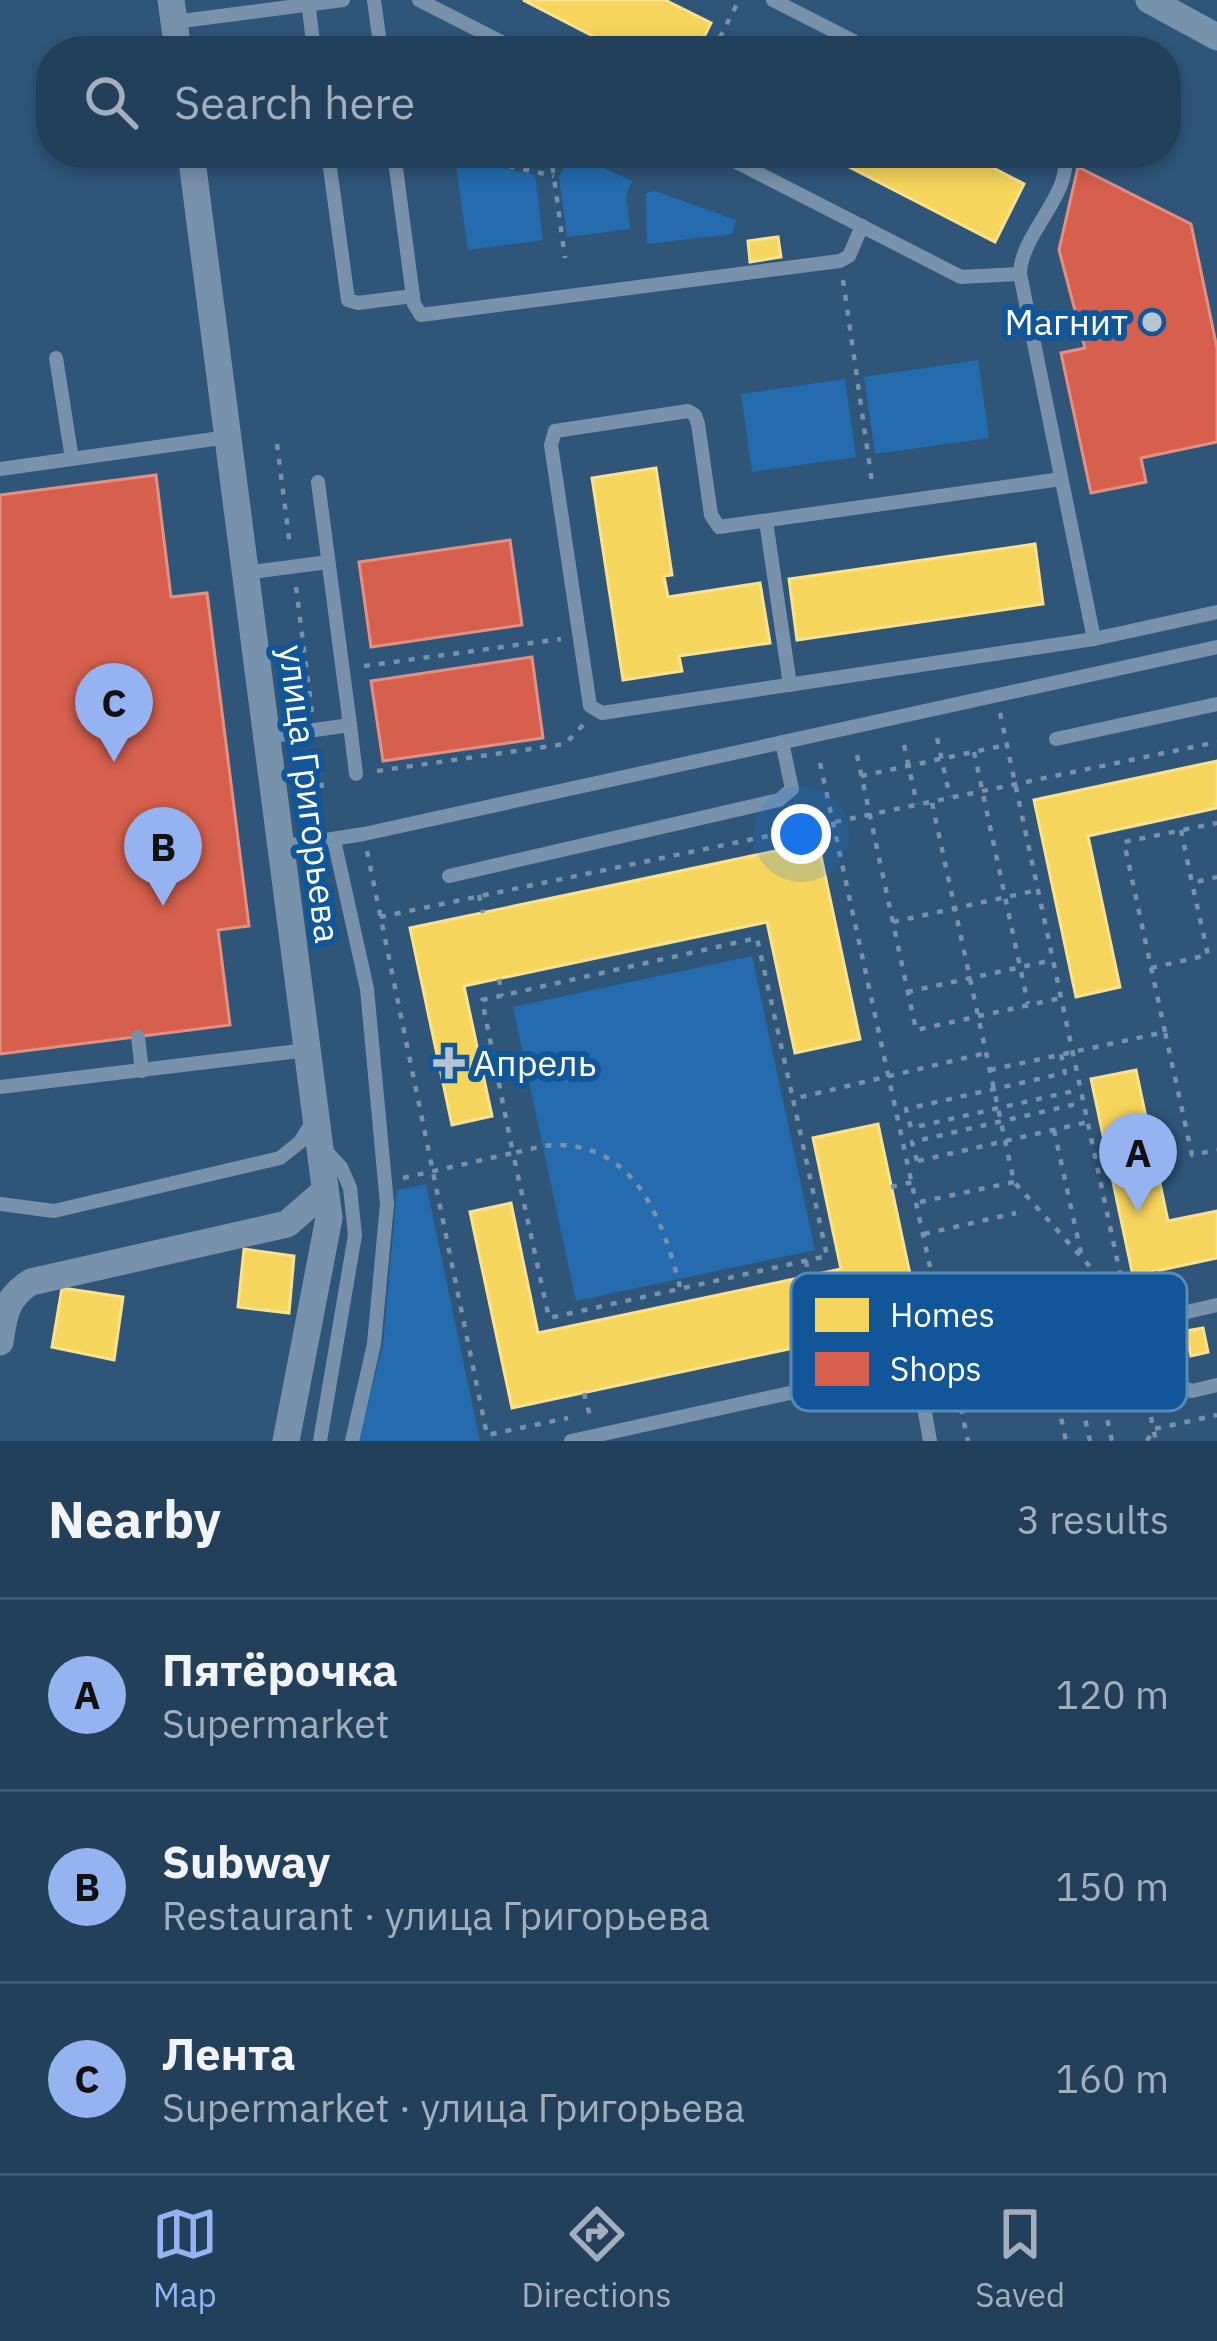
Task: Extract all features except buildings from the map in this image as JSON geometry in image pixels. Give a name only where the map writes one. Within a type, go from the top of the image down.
[{"type":"street","points":[[1149,0],[1217,37]]},
{"type":"street","name":"улица Григорьева","points":[[193,168],[328,1219],[286,1441]]},
{"type":"street","points":[[0,1342],[5,1308],[15,1291],[31,1282],[286,1224],[325,1191]]},
{"type":"lane","points":[[173,11],[344,0]]},
{"type":"lane","points":[[374,0],[378,36]]},
{"type":"lane","points":[[419,0],[490,36]]},
{"type":"lane","points":[[773,0],[844,36]]},
{"type":"lane","points":[[308,2],[312,36]]},
{"type":"lane","points":[[330,168],[348,300],[358,303],[413,296]]},
{"type":"lane","points":[[396,168],[416,311],[427,315],[840,261],[849,256],[862,226]]},
{"type":"lane","points":[[748,168],[962,277],[1020,274]]},
{"type":"lane","points":[[1065,168],[1023,256],[1020,274],[1094,639]]},
{"type":"lane","points":[[56,358],[72,459]]},
{"type":"lane","points":[[1061,479],[725,527],[713,522],[698,424],[688,410],[561,428],[551,436],[587,698],[595,712],[790,686],[1094,639],[1217,612]]},
{"type":"lane","points":[[0,469],[228,437]]},
{"type":"lane","points":[[318,482],[356,775]]},
{"type":"lane","points":[[766,521],[790,686]]},
{"type":"lane","points":[[245,573],[328,562]]},
{"type":"lane","points":[[280,847],[364,834],[1217,647]]},
{"type":"lane","points":[[1056,739],[1217,704]]},
{"type":"lane","points":[[266,736],[350,725]]},
{"type":"lane","points":[[449,876],[779,800],[792,789],[782,742]]},
{"type":"lane","points":[[334,840],[367,989],[387,1204],[374,1345],[352,1441]]},
{"type":"lane","points":[[138,1036],[142,1071]]},
{"type":"lane","points":[[0,1087],[307,1050]]},
{"type":"lane","points":[[0,1204],[54,1211],[280,1158],[317,1130],[350,1188],[355,1235],[320,1441]]},
{"type":"lane","points":[[1187,1312],[1217,1305]]},
{"type":"lane","points":[[1187,1389],[1217,1385]]},
{"type":"lane","points":[[571,1441],[791,1392]]},
{"type":"lane","points":[[925,1411],[931,1441]]},
{"type":"path","points":[[721,36],[739,0]]},
{"type":"path","points":[[518,168],[554,176]]},
{"type":"path","points":[[553,168],[565,258]]},
{"type":"path","points":[[840,261],[875,506]]},
{"type":"path","points":[[277,444],[322,788]]},
{"type":"path","points":[[342,669],[553,640]]},
{"type":"path","points":[[996,695],[1120,1273]]},
{"type":"path","points":[[937,738],[950,799]]},
{"type":"path","points":[[380,916],[1217,742]]},
{"type":"path","points":[[356,775],[566,744]]},
{"type":"path","points":[[904,745],[917,806]]},
{"type":"path","points":[[861,776],[1006,745]]},
{"type":"path","points":[[974,752],[1028,1005]]},
{"type":"path","points":[[857,755],[916,1030],[1061,998]]},
{"type":"path","points":[[820,763],[913,1162]]},
{"type":"path","points":[[932,803],[1014,1182],[1095,1273]]},
{"type":"path","points":[[1217,823],[1124,842],[1192,1155],[1217,1150]]},
{"type":"path","points":[[1181,830],[1208,955]]},
{"type":"path","points":[[364,834],[476,1386]]},
{"type":"path","points":[[1192,883],[1217,878]]},
{"type":"path","points":[[893,922],[1038,890]]},
{"type":"path","points":[[735,928],[739,942]]},
{"type":"path","points":[[1204,936],[1217,933]]},
{"type":"path","points":[[758,938],[769,990],[827,1256],[549,1318],[482,1000],[758,938]]},
{"type":"path","points":[[1151,968],[1217,953]]},
{"type":"path","points":[[908,992],[1053,960]]},
{"type":"path","points":[[499,979],[502,996]]},
{"type":"path","points":[[769,990],[781,988]]},
{"type":"path","points":[[990,1070],[1165,1032]]},
{"type":"path","points":[[793,1099],[986,1054]]},
{"type":"path","points":[[932,1273],[913,1182],[913,1142],[1072,1105],[1069,1092],[910,1128],[906,1109],[1065,1073],[1061,1054]]},
{"type":"path","points":[[913,1162],[1088,1122]]},
{"type":"path","points":[[1054,1130],[1082,1259]]},
{"type":"path","points":[[386,1181],[556,1144],[582,1148],[634,1179],[658,1215],[681,1289]]},
{"type":"path","points":[[891,1187],[913,1182]]},
{"type":"path","points":[[918,1203],[1014,1182]]},
{"type":"path","points":[[816,1205],[826,1203]]},
{"type":"path","points":[[924,1234],[1016,1213]]},
{"type":"path","points":[[806,1261],[808,1273]]},
{"type":"path","points":[[570,1313],[572,1326]]},
{"type":"path","points":[[962,1411],[968,1441]]},
{"type":"path","points":[[1083,1411],[1090,1441]]},
{"type":"path","points":[[1105,1411],[1112,1441]]},
{"type":"path","points":[[1150,1411],[1156,1441]]},
{"type":"path","points":[[1147,1441],[1154,1429],[1217,1415]]},
{"type":"shaded area","points":[[456,168],[502,168],[535,175],[543,240],[468,250]]},
{"type":"shaded area","points":[[564,168],[604,168],[632,181],[626,196],[630,229],[567,237],[559,177]]},
{"type":"shaded area","points":[[655,191],[736,220],[732,234],[647,244],[646,193]]},
{"type":"shaded area","points":[[978,360],[989,438],[875,454],[864,377]]},
{"type":"shaded area","points":[[845,379],[856,457],[752,472],[741,394]]},
{"type":"shaded area","points":[[752,956],[815,1250],[576,1301],[513,1007]]},
{"type":"shaded area","points":[[426,1184],[480,1441],[358,1441],[383,1344],[397,1190]]},
{"type":"place","name":"Магнит","points":[[1152,322]]},
{"type":"place","name":"Лента","points":[[114,762]]},
{"type":"place","name":"Subway","points":[[163,906]]},
{"type":"place","name":"Апрель","points":[[449,1063]]},
{"type":"place","name":"Пятёрочка","points":[[1138,1212]]}]
